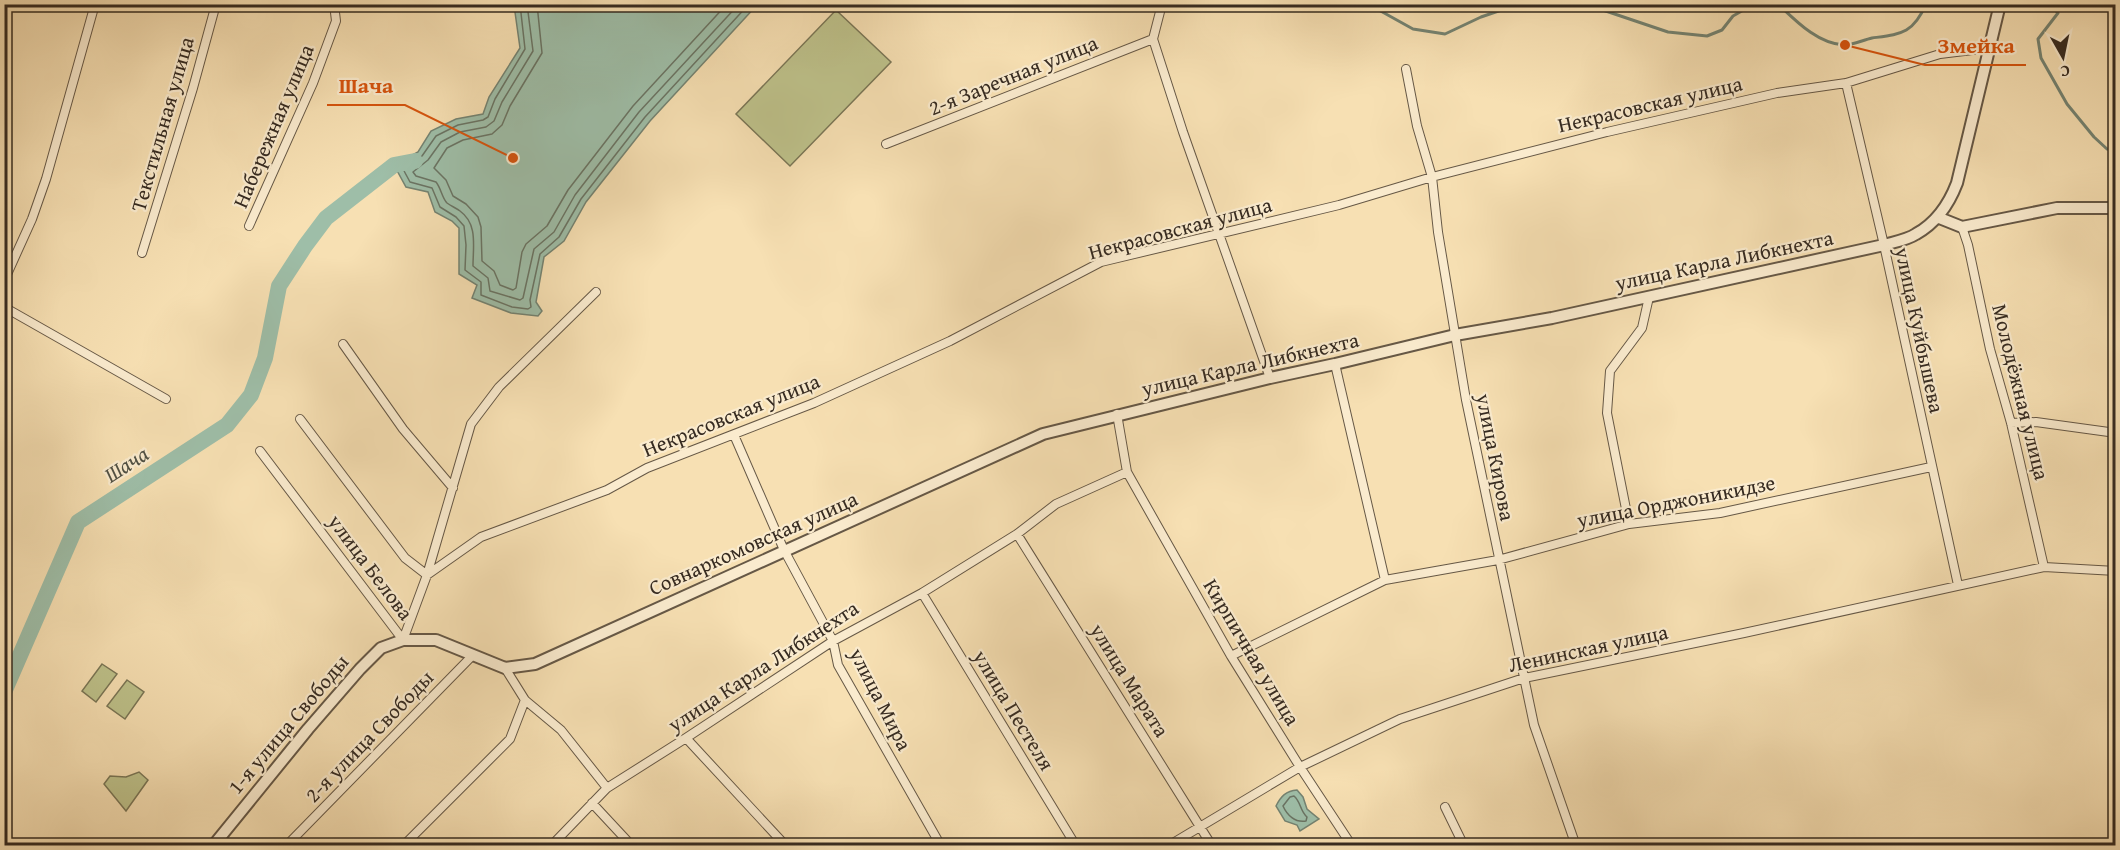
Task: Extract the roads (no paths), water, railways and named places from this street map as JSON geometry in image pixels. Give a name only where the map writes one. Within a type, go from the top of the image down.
[{"type":"street","points":[[4,281],[32,219],[46,179],[94,4]]},
{"type":"street","name":"Текстильная улица","points":[[142,253],[193,88],[216,4]]},
{"type":"street","name":"Набережная улица","points":[[249,226],[313,83],[336,21],[334,4]]},
{"type":"street","points":[[1162,4],[1153,39],[1270,378]]},
{"type":"street","name":"улица Карла Либкнехта","points":[[551,846],[607,788],[833,640],[922,592],[1017,534],[1056,504],[1127,472],[1117,414],[1455,335],[1552,318],[1884,245],[1916,234],[1937,217],[1950,202],[1958,183],[2000,4]]},
{"type":"street","name":"2-я Заречная улица","points":[[886,144],[1153,39]]},
{"type":"street","name":"Некрасовская улица","points":[[427,575],[481,537],[607,490],[647,468],[814,403],[950,341],[1101,262],[1339,206],[1432,177],[1607,132],[1777,93],[1846,83],[1940,54],[1989,48]]},
{"type":"street","name":"улица Кирова","points":[[1406,69],[1417,126],[1432,177],[1466,400],[1498,560],[1537,735],[1576,846]]},
{"type":"street","name":"улица Куйбышева","points":[[1846,83],[1884,245],[1958,585]]},
{"type":"street","points":[[1937,217],[1962,227],[2057,208],[2115,208]]},
{"type":"street","name":"Молодёжная улица","points":[[1962,227],[2044,567]]},
{"type":"street","name":"улица Белова","points":[[403,640],[427,575],[471,424],[499,387],[596,292]]},
{"type":"street","points":[[1629,524],[1607,413],[1610,371],[1642,328],[1649,297]]},
{"type":"street","points":[[4,307],[166,399]]},
{"type":"street","points":[[343,344],[403,429],[453,488]]},
{"type":"street","points":[[1335,364],[1385,580]]},
{"type":"street","name":"Совнаркомовская улица","points":[[403,640],[436,640],[505,668],[535,664],[1042,434],[1117,414]]},
{"type":"street","points":[[300,419],[405,558],[427,575]]},
{"type":"street","points":[[2011,423],[2036,422],[2115,433]]},
{"type":"street","name":"улица Мира","points":[[734,435],[784,550],[833,640],[838,665],[941,846]]},
{"type":"street","name":"улица Белова","points":[[260,451],[403,640]]},
{"type":"street","name":"улица Орджоникидзе","points":[[1231,656],[1385,580],[1498,560],[1629,524],[1720,513],[1931,466]]},
{"type":"street","name":"Кирпичная улица","points":[[1127,472],[1231,656],[1352,846]]},
{"type":"street","name":"улица Марата","points":[[1017,534],[1212,846]]},
{"type":"street","name":"Ленинская улица","points":[[1168,846],[1300,767],[1400,719],[1524,678],[1744,633],[2044,567],[2115,571]]},
{"type":"street","name":"улица Пестеля","points":[[922,592],[1076,846]]},
{"type":"street","name":"1-я улица Свободы","points":[[213,846],[252,796],[360,669],[381,648],[403,640]]},
{"type":"street","name":"2-я улица Свободы","points":[[290,842],[473,655]]},
{"type":"street","points":[[505,668],[525,700],[561,730],[607,788]]},
{"type":"street","points":[[403,846],[510,739],[525,700]]},
{"type":"street","points":[[686,738],[786,846]]},
{"type":"street","points":[[592,803],[632,846]]},
{"type":"street","points":[[1445,807],[1464,846]]},
{"type":"water","points":[[514,5],[757,5],[650,121],[586,202],[564,241],[544,257],[536,302],[542,311],[538,316],[511,313],[472,298],[477,285],[459,274],[459,228],[452,221],[435,212],[428,192],[406,187],[394,165],[418,152],[431,131],[456,119],[483,114],[489,97],[520,48]]},
{"type":"water","points":[[1297,790],[1303,797],[1307,809],[1319,819],[1300,831],[1297,825],[1285,821],[1276,806],[1284,795]]},
{"type":"waterway","points":[[1368,4],[1413,29],[1445,34],[1481,17],[1519,4]]},
{"type":"waterway","points":[[1585,4],[1668,32],[1707,36],[1722,30],[1733,16],[1754,4]]},
{"type":"waterway","points":[[1778,4],[1816,36],[1834,44],[1844,45],[1905,31],[1916,21],[1926,4]]},
{"type":"waterway","points":[[2049,4],[2058,13],[2038,39],[2041,58],[2067,104],[2094,137],[2107,149],[2116,151]]},
{"type":"waterway","name":"Шача","points":[[4,692],[78,522],[227,425],[251,395],[265,358],[279,286],[305,246],[326,218],[394,165],[415,161]]},
{"type":"place","name":"Змейка","points":[[1845,45]]},
{"type":"place","name":"Шача","points":[[513,158]]}]
